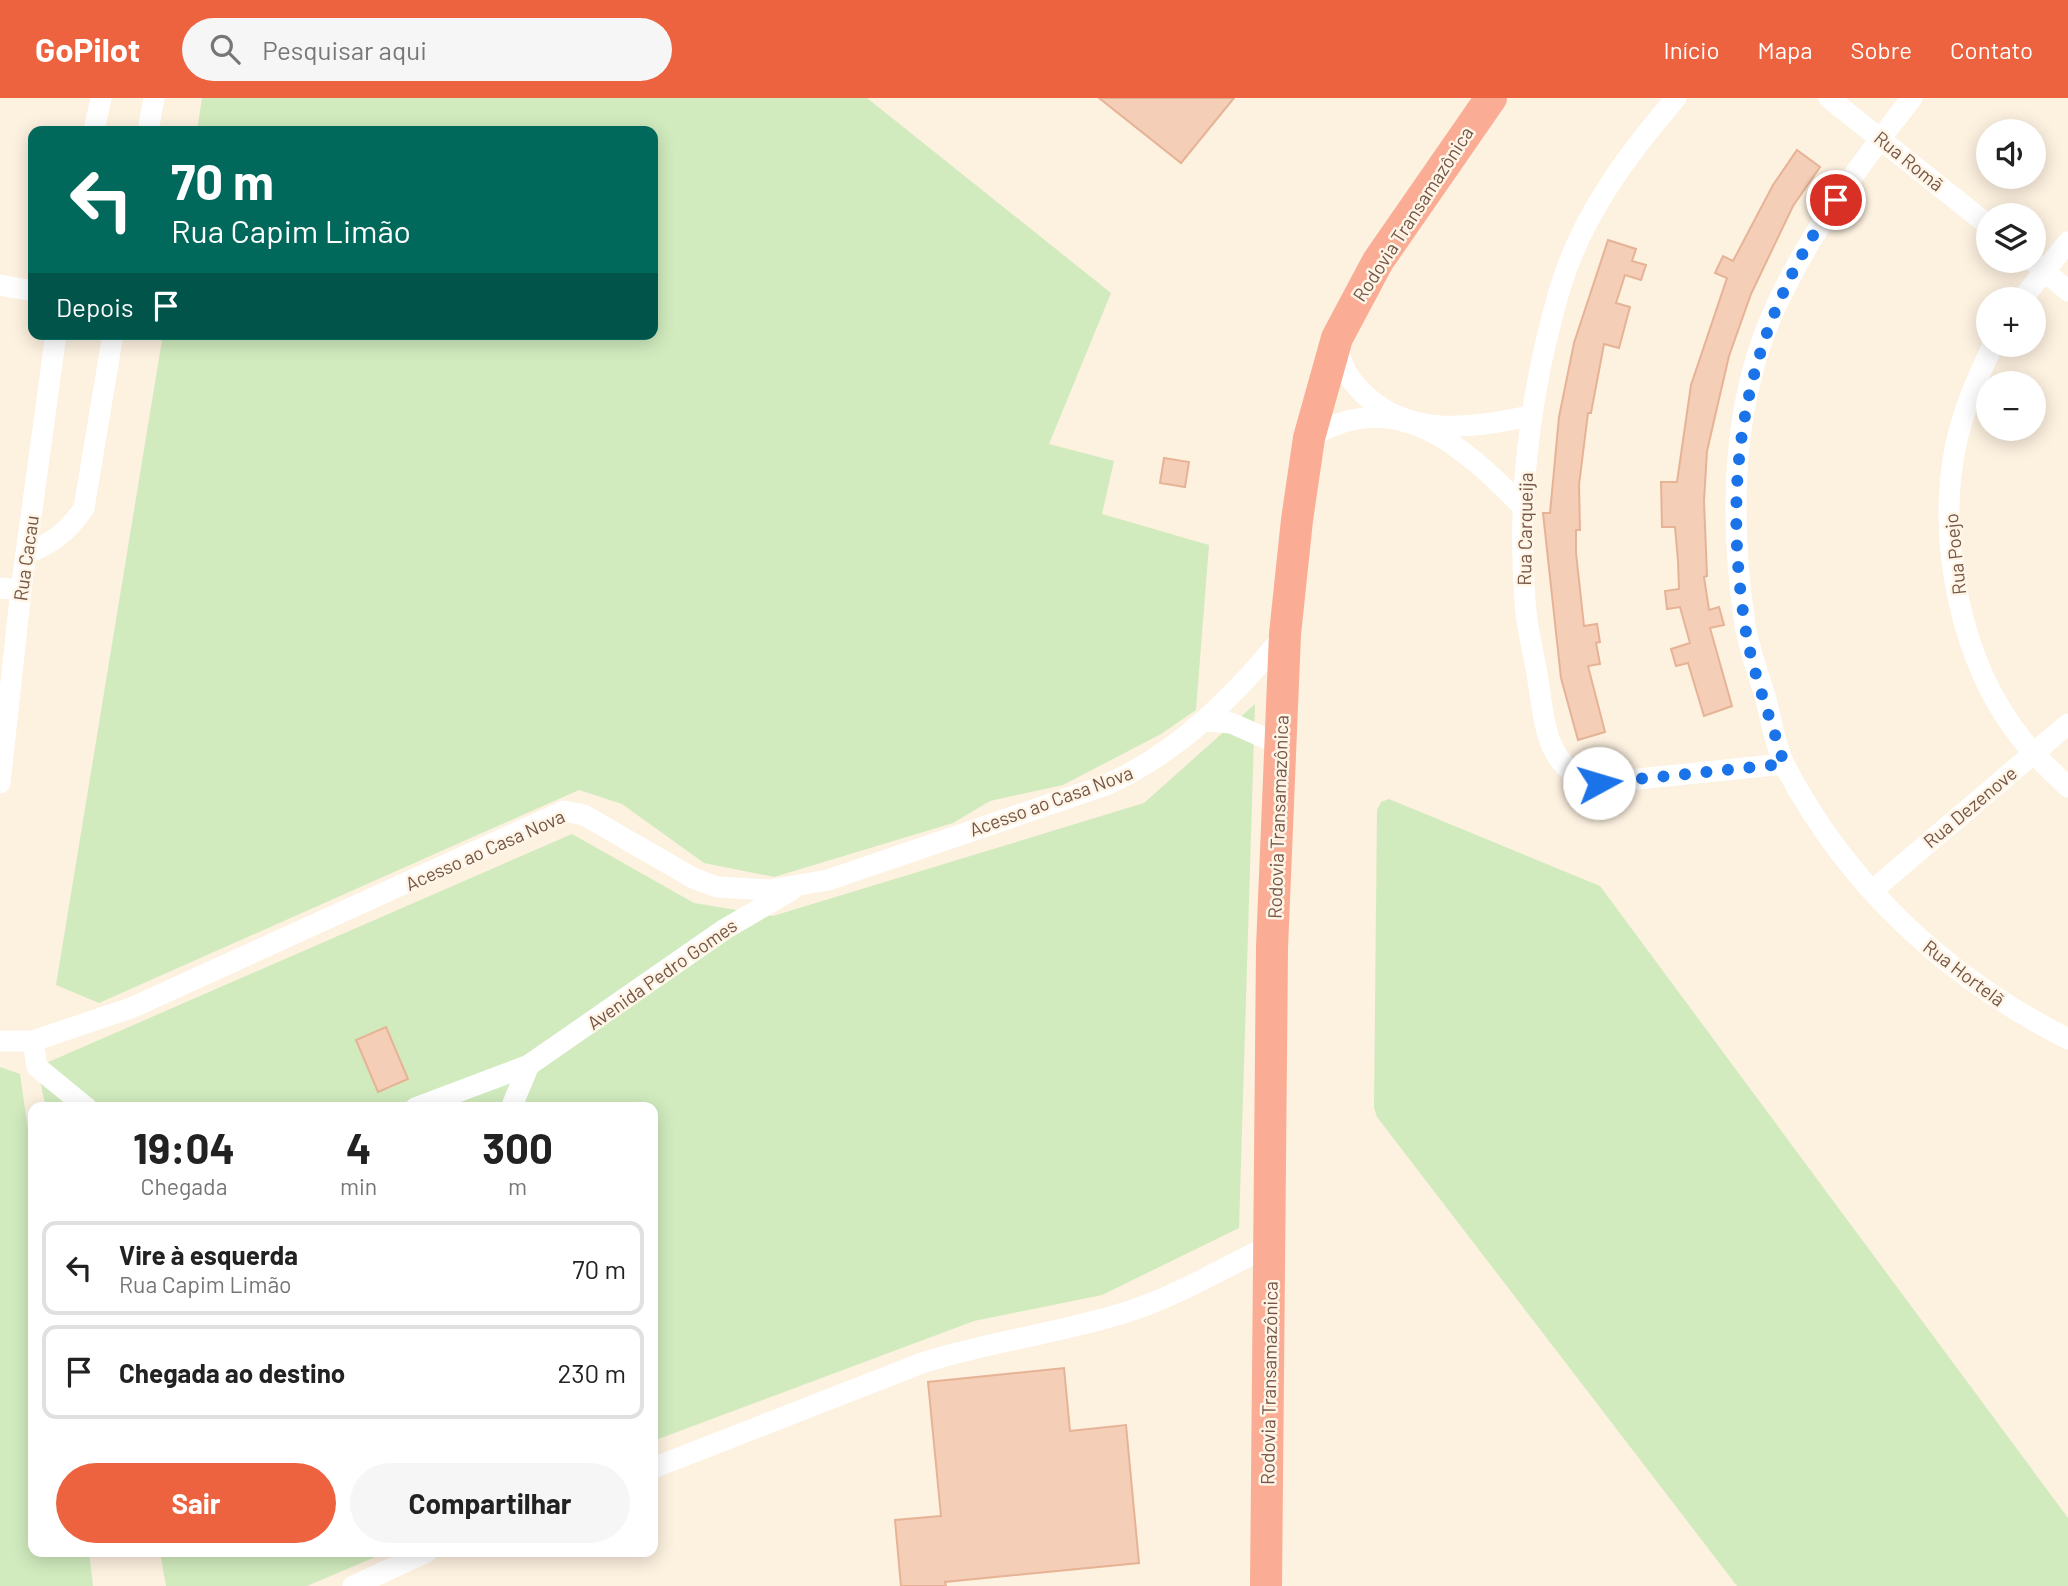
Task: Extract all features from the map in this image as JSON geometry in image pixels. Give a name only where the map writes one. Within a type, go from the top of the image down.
[{"type":"highway","name":"Rodovia Transamazônica","points":[[1266,1586],[1272,948],[1285,634],[1297,520],[1310,438],[1337,338],[1378,261],[1491,98]]},
{"type":"street","points":[[95,126],[101,98]]},
{"type":"street","points":[[149,126],[154,98]]},
{"type":"street","name":"Rua Carqueija","points":[[1676,98],[1619,167],[1577,248],[1559,290],[1530,416],[1522,506],[1525,603],[1549,740],[1565,768],[1581,779],[1599,783],[1784,764]]},
{"type":"street","name":"Rua Romã","points":[[1829,98],[1976,215]]},
{"type":"street","name":"Rua Hortelã","points":[[1912,98],[1822,221],[1778,304],[1747,394],[1737,461],[1736,543],[1745,628],[1784,764],[1831,841],[1873,890],[1941,960],[1994,999],[2068,1039]]},
{"type":"street","points":[[2046,260],[2068,242]]},
{"type":"street","points":[[2046,272],[2068,290]]},
{"type":"street","points":[[0,285],[28,290]]},
{"type":"street","points":[[1337,338],[1338,351],[1352,382],[1373,401],[1461,449],[1522,506]]},
{"type":"street","name":"Rua Cacau","points":[[0,783],[10,589],[26,554],[55,340]]},
{"type":"street","points":[[26,554],[51,543],[72,527],[84,508],[112,340]]},
{"type":"street","name":"Rua Poejo","points":[[1987,357],[1967,401],[1955,450],[1949,498],[1955,587],[1983,672],[2001,708],[2034,753],[2068,787]]},
{"type":"street","points":[[1310,438],[1330,425],[1366,417],[1415,424],[1468,426],[1530,416]]},
{"type":"street","name":"Acesso ao Casa Nova","points":[[0,1041],[33,1041],[131,1008],[564,811],[584,815],[693,878],[717,887],[747,890],[797,887],[828,880],[1106,785],[1154,762],[1204,720],[1285,634]]},
{"type":"street","points":[[1204,720],[1231,723],[1281,745]]},
{"type":"street","name":"Rua Dezenove","points":[[1873,890],[2068,724]]},
{"type":"street","name":"Avenida Pedro Gomes","points":[[431,1102],[529,1065],[725,929],[797,887]]},
{"type":"street","points":[[33,1041],[37,1066],[80,1102]]},
{"type":"street","points":[[514,1102],[529,1065]]},
{"type":"street","points":[[658,1466],[922,1363],[965,1349],[1089,1324],[1134,1310],[1271,1245]]},
{"type":"street","points":[[353,1586],[416,1557]]},
{"type":"green space","points":[[202,98],[867,98],[1111,293],[1049,444],[1114,461],[1102,514],[1209,545],[1196,710],[1161,734],[1063,785],[990,801],[953,823],[774,877],[704,863],[622,804],[579,790],[99,1003],[56,985],[162,340],[658,340],[658,126],[198,126]]},
{"type":"green space","points":[[1255,704],[1239,1228],[1102,1295],[974,1321],[658,1439],[658,1102],[45,1102],[37,1067],[572,834],[694,903],[773,916],[1144,803]]},
{"type":"green space","points":[[1389,799],[1600,886],[2068,1518],[2068,1586],[1737,1586],[1377,1117],[1374,1108],[1377,810],[1381,802]]},
{"type":"green space","points":[[0,1067],[20,1074],[28,1129],[28,1557],[90,1557],[93,1586],[0,1586]]},
{"type":"green space","points":[[161,1557],[375,1557],[307,1586],[166,1586]]},
{"type":"building","points":[[1099,98],[1234,98],[1181,163]]},
{"type":"building","points":[[1797,150],[1820,167],[1793,206],[1751,294],[1729,356],[1707,451],[1704,501],[1707,576],[1704,577],[1709,610],[1719,607],[1724,625],[1710,628],[1732,706],[1704,716],[1688,663],[1676,666],[1671,649],[1690,643],[1680,607],[1667,609],[1665,591],[1679,589],[1678,561],[1675,527],[1662,527],[1661,482],[1677,482],[1691,385],[1727,278],[1715,273],[1723,256],[1733,261],[1773,185]]},
{"type":"building","points":[[1608,240],[1636,249],[1632,261],[1646,265],[1641,280],[1625,275],[1616,303],[1630,307],[1619,348],[1604,344],[1591,413],[1588,413],[1579,485],[1580,530],[1576,530],[1576,553],[1584,626],[1597,624],[1600,642],[1596,643],[1600,664],[1588,666],[1605,732],[1578,740],[1561,678],[1543,513],[1550,513],[1559,417],[1574,343]]},
{"type":"building","points":[[1164,458],[1189,462],[1185,487],[1160,483]]},
{"type":"building","points":[[386,1027],[408,1079],[378,1092],[356,1040]]},
{"type":"building","points":[[1064,1368],[1070,1431],[1126,1425],[1139,1563],[945,1582],[946,1586],[901,1586],[895,1520],[941,1516],[928,1382]]},
{"type":"route","points":[[1599,783],[1784,764],[1745,628],[1736,543],[1737,461],[1747,394],[1772,316],[1822,221],[1836,200]]}]
